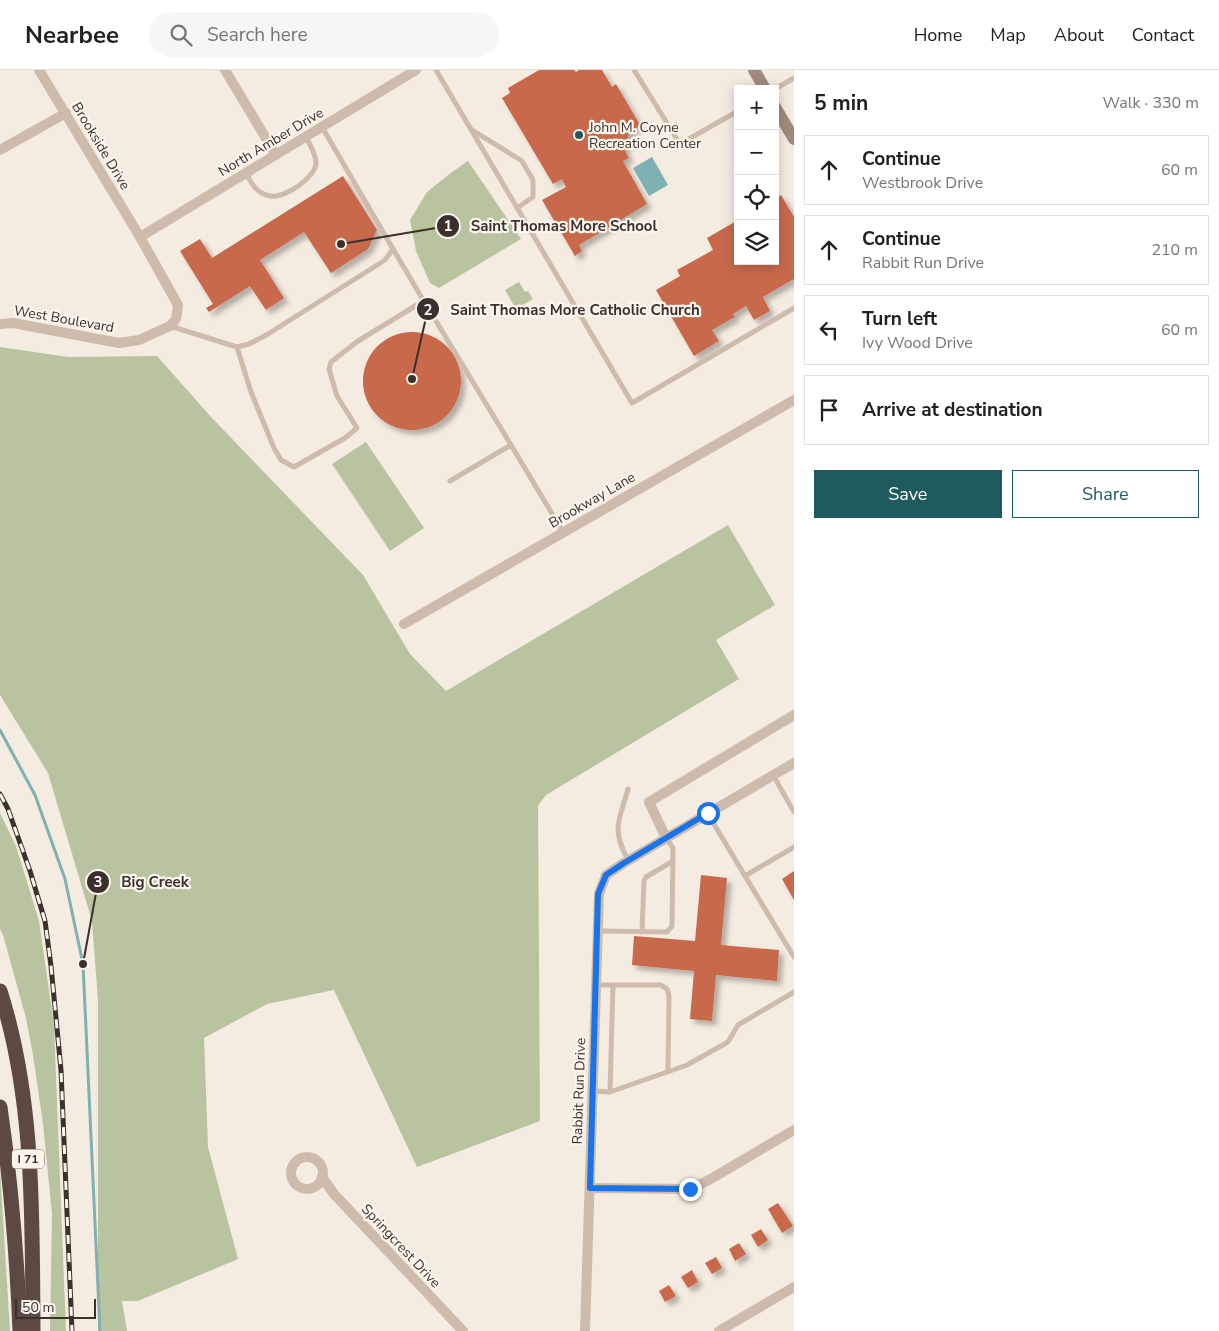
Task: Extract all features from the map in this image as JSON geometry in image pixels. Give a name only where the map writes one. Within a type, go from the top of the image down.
[{"type":"highway","name":"I 71","points":[[0,991],[13,1040],[24,1109],[32,1234],[33,1331]]},
{"type":"highway","points":[[0,1107],[16,1244],[20,1331]]},
{"type":"main road","points":[[754,70],[763,85]]},
{"type":"main road","points":[[779,114],[794,139]]},
{"type":"street","name":"Brookside Drive","points":[[39,70],[140,237]]},
{"type":"street","points":[[225,70],[276,154]]},
{"type":"street","name":"North Amber Drive","points":[[140,237],[322,127],[402,74],[416,70]]},
{"type":"street","points":[[0,150],[66,113]]},
{"type":"street","points":[[140,237],[178,305],[176,319],[170,326]]},
{"type":"street","name":"West Boulevard","points":[[0,324],[13,323],[118,343],[139,340],[170,326]]},
{"type":"street","name":"Brookway Lane","points":[[404,624],[794,400]]},
{"type":"street","points":[[666,838],[649,802],[794,715]]},
{"type":"street","name":"Rabbit Run Drive","points":[[585,1331],[598,894],[606,875],[794,763]]},
{"type":"street","points":[[590,1188],[690,1189],[709,1180],[794,1130]]},
{"type":"street","name":"Springcrest Drive","points":[[322,1177],[334,1194],[463,1331]]},
{"type":"street","points":[[719,1331],[794,1287]]},
{"type":"lane","points":[[436,70],[632,403],[794,308]]},
{"type":"lane","points":[[634,70],[680,144],[734,113]]},
{"type":"lane","points":[[779,87],[794,78]]},
{"type":"lane","points":[[322,127],[422,298],[563,532]]},
{"type":"lane","points":[[472,130],[522,161],[533,180],[533,198],[517,208]]},
{"type":"lane","points":[[245,173],[254,187],[260,192],[271,196],[289,191],[306,180],[316,168],[313,150],[306,136]]},
{"type":"lane","points":[[170,326],[237,347],[249,344],[385,260],[393,249]]},
{"type":"lane","points":[[237,347],[251,392],[274,448],[282,460],[294,467],[345,438],[357,428],[337,396],[329,369],[331,362],[358,341],[420,303],[422,298]]},
{"type":"lane","points":[[450,481],[511,445]]},
{"type":"lane","points":[[773,775],[794,812]]},
{"type":"lane","points":[[626,862],[617,830],[628,789]]},
{"type":"lane","points":[[708,813],[794,956]]},
{"type":"lane","points":[[597,931],[667,932],[672,926],[673,848],[666,838]]},
{"type":"lane","points":[[746,876],[794,847]]},
{"type":"lane","points":[[642,932],[644,881],[646,876],[673,861]]},
{"type":"lane","points":[[596,985],[661,985],[667,989],[669,996],[668,1072]]},
{"type":"lane","points":[[610,1092],[613,985]]},
{"type":"lane","points":[[593,1091],[610,1092],[687,1066],[728,1042],[738,1025],[794,992]]},
{"type":"green space","points":[[468,161],[521,239],[439,288],[430,283],[416,251],[410,220],[427,192]]},
{"type":"green space","points":[[519,282],[525,292],[528,291],[533,299],[516,309],[505,290]]},
{"type":"green space","points":[[0,347],[68,357],[157,356],[212,418],[363,575],[410,654],[446,691],[728,525],[775,605],[716,640],[739,679],[546,795],[538,806],[540,1121],[417,1167],[334,990],[267,1004],[204,1038],[208,1147],[238,1259],[138,1301],[122,1301],[127,1331],[98,1331],[98,1000],[92,921],[48,773],[0,695]]},
{"type":"green space","points":[[366,442],[424,528],[390,551],[332,464]]},
{"type":"green space","points":[[0,813],[16,846],[39,921],[54,1025],[66,1331],[50,1331],[52,1214],[43,1124],[33,1055],[26,1018],[0,929]]},
{"type":"green space","points":[[0,1170],[10,1331],[0,1331]]},
{"type":"water","points":[[652,157],[668,185],[649,196],[633,168]]},
{"type":"building","points":[[539,70],[574,70],[576,72],[579,70],[602,70],[612,87],[616,84],[640,125],[629,133],[625,151],[629,158],[623,161],[647,204],[579,245],[582,251],[575,256],[542,200],[566,187],[562,179],[553,184],[502,98],[510,93],[508,88]]},
{"type":"building","points":[[343,176],[377,230],[368,249],[331,273],[304,232],[260,260],[284,298],[266,310],[250,286],[209,312],[206,308],[213,304],[180,251],[200,239],[212,258]]},
{"type":"building","points":[[781,195],[794,217],[794,279],[763,297],[770,311],[754,320],[746,306],[733,314],[735,317],[712,330],[719,341],[694,356],[656,290],[680,276],[677,270],[713,250],[707,238],[734,222],[734,265],[779,265],[779,196]]},
{"type":"building","points":[[412,332],[431,336],[446,347],[457,362],[461,381],[457,400],[446,415],[431,426],[412,430],[393,426],[378,415],[367,400],[363,381],[367,362],[378,347],[393,336]]},
{"type":"building","points":[[794,871],[794,900],[782,879]]},
{"type":"building","points":[[701,875],[727,878],[721,945],[779,950],[777,981],[716,975],[712,1021],[690,1019],[694,971],[632,965],[634,936],[695,941]]},
{"type":"building","points":[[778,1203],[793,1226],[782,1233],[768,1209]]},
{"type":"building","points":[[761,1229],[768,1240],[758,1247],[751,1235]]},
{"type":"building","points":[[739,1243],[746,1254],[735,1261],[729,1249]]},
{"type":"building","points":[[716,1257],[722,1268],[712,1274],[705,1263]]},
{"type":"building","points":[[692,1270],[698,1282],[688,1288],[681,1277]]},
{"type":"building","points":[[669,1285],[676,1296],[665,1302],[659,1291]]},
{"type":"waterway","points":[[0,730],[35,795],[65,879],[83,964],[100,1331]]},
{"type":"railway","points":[[0,794],[8,809],[30,871],[45,921],[61,1070],[72,1331]]},
{"type":"place","name":"John M. Coyne Recreation Center","points":[[579,135]]},
{"type":"place","name":"Saint Thomas More School","points":[[341,244]]},
{"type":"place","name":"Saint Thomas More Catholic Church","points":[[412,379]]},
{"type":"place","name":"Big Creek","points":[[83,964]]},
{"type":"route","points":[[690,1189],[590,1188],[598,894],[606,875],[708,813]]}]
